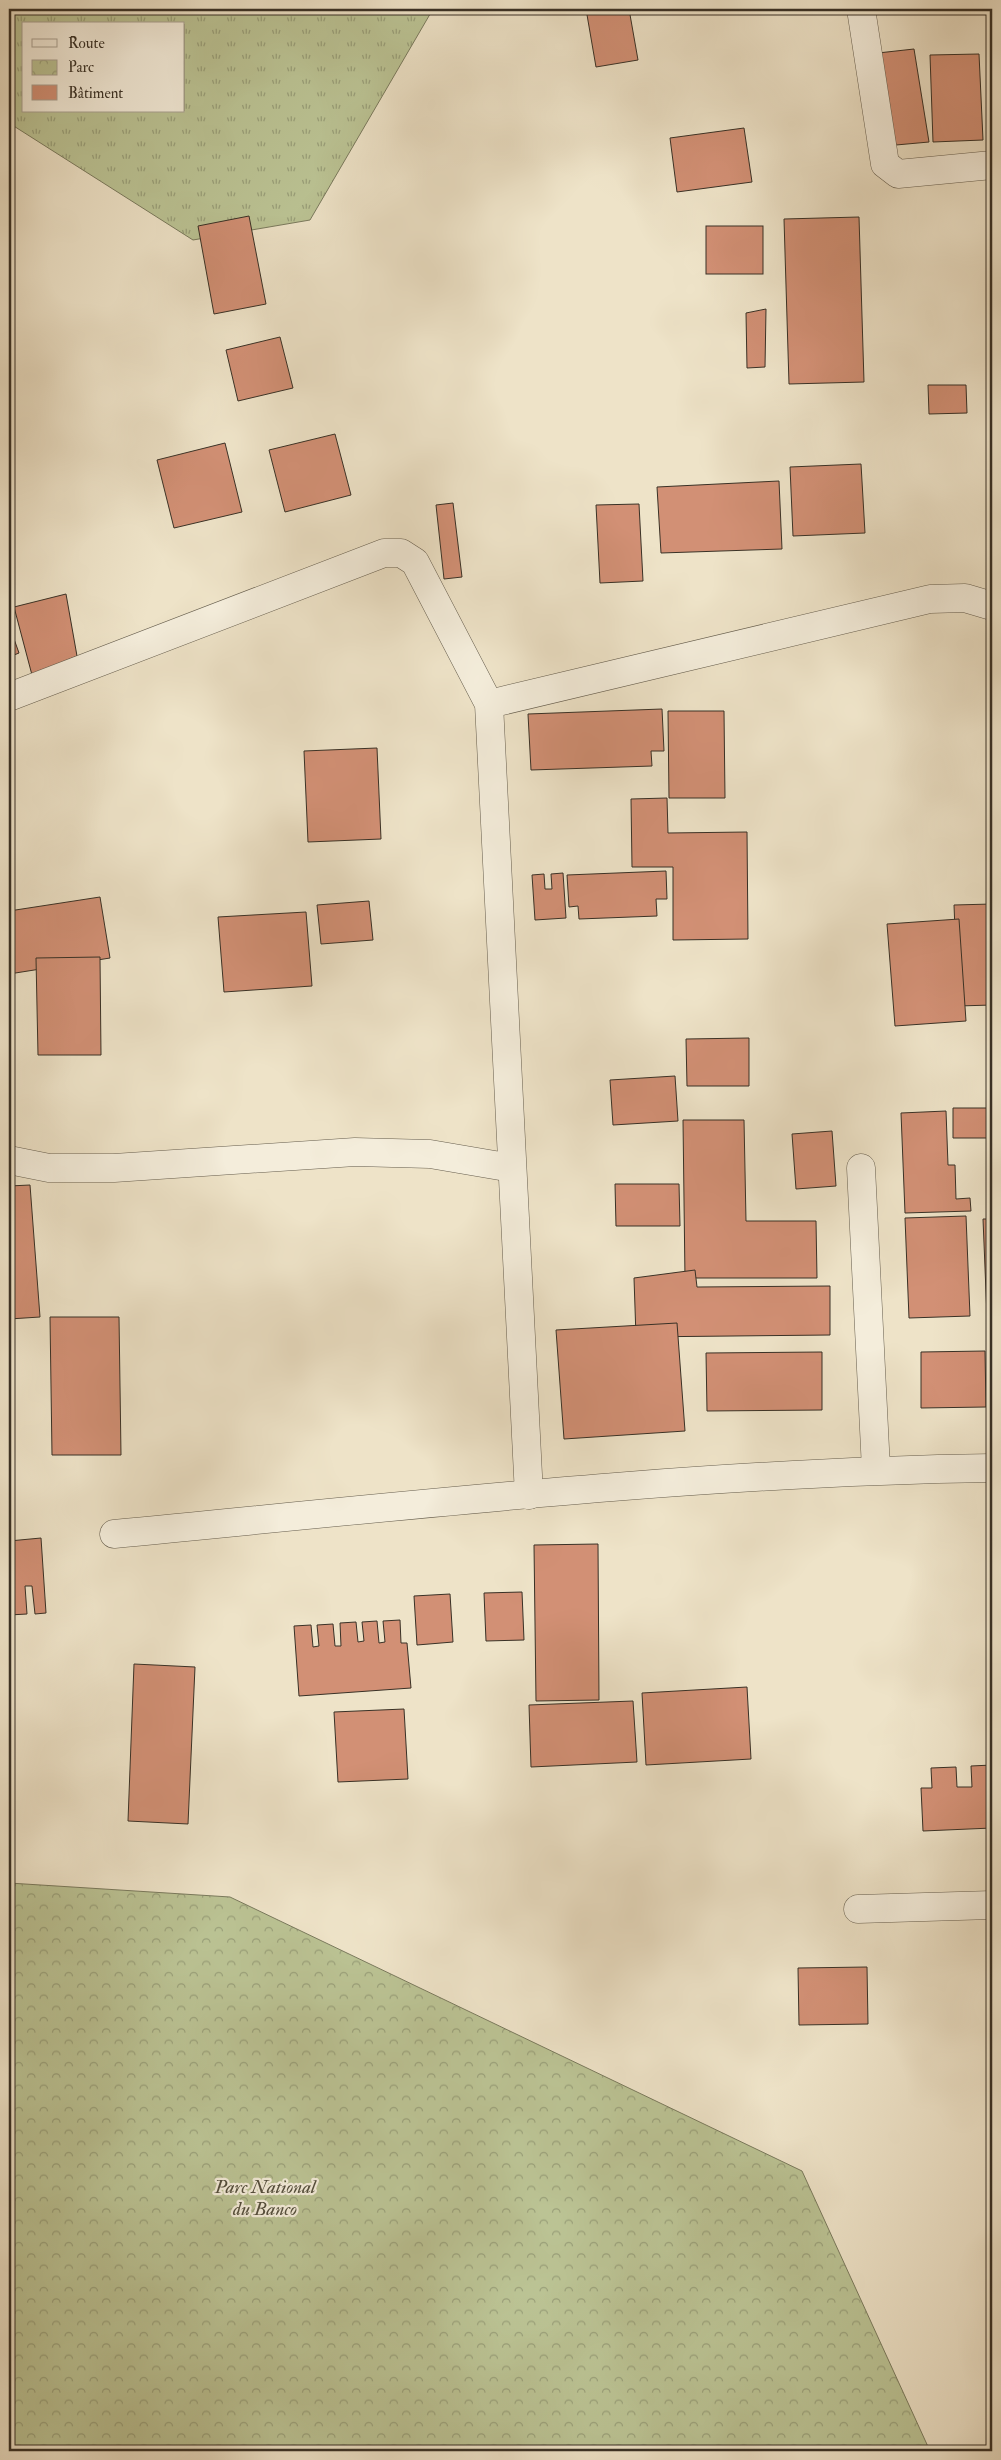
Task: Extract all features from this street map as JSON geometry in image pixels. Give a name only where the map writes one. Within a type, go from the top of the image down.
[{"type":"street","points":[[861,9],[884,164],[898,174],[992,165]]},
{"type":"street","points":[[9,697],[384,553],[401,553],[415,562],[490,704],[528,1495]]},
{"type":"street","points":[[490,704],[930,599],[965,598],[992,606]]},
{"type":"street","points":[[9,1160],[49,1168],[114,1168],[364,1152],[430,1154],[512,1168]]},
{"type":"street","points":[[861,1168],[876,1469]]},
{"type":"street","points":[[114,1534],[528,1495],[876,1469],[992,1468]]},
{"type":"street","points":[[858,1909],[992,1905]]},
{"type":"green space","points":[[9,9],[433,9],[310,220],[193,240],[9,123]]},
{"type":"green space","name":"Parc National du Banco","points":[[9,1883],[230,1897],[802,2171],[930,2451],[9,2451]]},
{"type":"building","points":[[586,9],[629,9],[638,60],[596,67]]},
{"type":"building","points":[[914,49],[929,142],[896,145],[878,53]]},
{"type":"building","points":[[979,54],[983,140],[933,142],[930,55]]},
{"type":"building","points":[[744,128],[752,182],[677,192],[670,138]]},
{"type":"building","points":[[249,216],[266,304],[214,314],[198,226]]},
{"type":"building","points":[[859,217],[864,382],[789,384],[784,219]]},
{"type":"building","points":[[706,226],[763,226],[763,274],[706,274]]},
{"type":"building","points":[[766,309],[765,367],[747,368],[746,313]]},
{"type":"building","points":[[280,337],[293,388],[238,401],[226,350]]},
{"type":"building","points":[[928,385],[966,385],[967,413],[929,414]]},
{"type":"building","points":[[335,434],[351,495],[285,512],[269,450]]},
{"type":"building","points":[[225,443],[242,512],[174,528],[157,460]]},
{"type":"building","points":[[861,464],[865,533],[793,536],[790,467]]},
{"type":"building","points":[[779,481],[782,549],[661,553],[657,487]]},
{"type":"building","points":[[453,503],[462,577],[444,579],[436,505]]},
{"type":"building","points":[[639,504],[643,581],[600,583],[596,505]]},
{"type":"building","points":[[66,594],[77,656],[32,675],[14,607]]},
{"type":"building","points":[[9,625],[19,653],[9,657]]},
{"type":"building","points":[[662,709],[664,751],[651,751],[652,766],[531,770],[528,714]]},
{"type":"building","points":[[668,711],[724,711],[725,798],[669,798]]},
{"type":"building","points":[[377,748],[381,839],[308,842],[304,751]]},
{"type":"building","points":[[667,798],[668,833],[747,832],[748,939],[673,940],[673,867],[632,867],[631,799]]},
{"type":"building","points":[[666,871],[667,899],[656,899],[657,916],[579,919],[578,906],[569,907],[567,875]]},
{"type":"building","points":[[563,873],[566,918],[535,920],[532,875],[544,874],[545,889],[552,889],[551,874]]},
{"type":"building","points":[[100,897],[110,958],[9,974],[9,911]]},
{"type":"building","points":[[369,901],[373,940],[321,944],[317,905]]},
{"type":"building","points":[[992,904],[992,1005],[958,1006],[954,905]]},
{"type":"building","points":[[306,912],[312,986],[224,992],[218,917]]},
{"type":"building","points":[[959,919],[966,1021],[895,1026],[887,924]]},
{"type":"building","points":[[100,957],[101,1055],[38,1055],[36,958]]},
{"type":"building","points":[[749,1038],[749,1086],[687,1086],[686,1039]]},
{"type":"building","points":[[675,1076],[678,1121],[613,1125],[610,1080]]},
{"type":"building","points":[[953,1108],[992,1108],[992,1204],[991,1138],[953,1138]]},
{"type":"building","points":[[946,1111],[948,1165],[955,1165],[956,1199],[970,1198],[971,1211],[905,1213],[901,1113]]},
{"type":"building","points":[[683,1120],[744,1120],[746,1221],[816,1221],[817,1278],[685,1278]]},
{"type":"building","points":[[832,1131],[836,1186],[796,1189],[792,1134]]},
{"type":"building","points":[[615,1184],[679,1184],[680,1226],[616,1226]]},
{"type":"building","points":[[30,1185],[40,1317],[9,1319],[9,1186]]},
{"type":"building","points":[[966,1216],[970,1316],[909,1318],[905,1218]]},
{"type":"building","points":[[983,1219],[992,1219],[992,1316],[987,1316]]},
{"type":"building","points":[[695,1270],[697,1287],[830,1286],[830,1335],[636,1337],[634,1278]]},
{"type":"building","points":[[50,1317],[119,1317],[121,1455],[52,1455]]},
{"type":"building","points":[[677,1323],[685,1431],[564,1439],[556,1330]]},
{"type":"building","points":[[985,1351],[986,1407],[921,1408],[921,1352]]},
{"type":"building","points":[[822,1352],[822,1410],[707,1411],[706,1353]]},
{"type":"building","points":[[9,1429],[11,1466],[9,1466]]},
{"type":"building","points":[[41,1538],[46,1613],[35,1614],[32,1586],[25,1586],[27,1614],[9,1615],[9,1541]]},
{"type":"building","points":[[598,1544],[599,1700],[536,1701],[534,1545]]},
{"type":"building","points":[[522,1592],[524,1640],[486,1641],[484,1593]]},
{"type":"building","points":[[450,1594],[453,1642],[417,1645],[414,1596]]},
{"type":"building","points":[[400,1620],[401,1643],[407,1643],[411,1688],[299,1696],[294,1626],[311,1625],[313,1647],[319,1646],[317,1625],[333,1624],[335,1646],[341,1646],[340,1623],[356,1622],[358,1642],[364,1641],[362,1622],[377,1621],[379,1643],[385,1642],[383,1621]]},
{"type":"building","points":[[134,1664],[195,1667],[188,1824],[128,1821]]},
{"type":"building","points":[[747,1687],[751,1759],[646,1765],[642,1693]]},
{"type":"building","points":[[633,1701],[637,1762],[531,1767],[529,1705]]},
{"type":"building","points":[[404,1709],[408,1779],[338,1782],[334,1712]]},
{"type":"building","points":[[992,1765],[992,1828],[923,1831],[921,1788],[932,1788],[931,1768],[956,1767],[957,1787],[972,1787],[971,1766]]},
{"type":"building","points":[[867,1967],[868,2024],[799,2025],[798,1968]]}]
